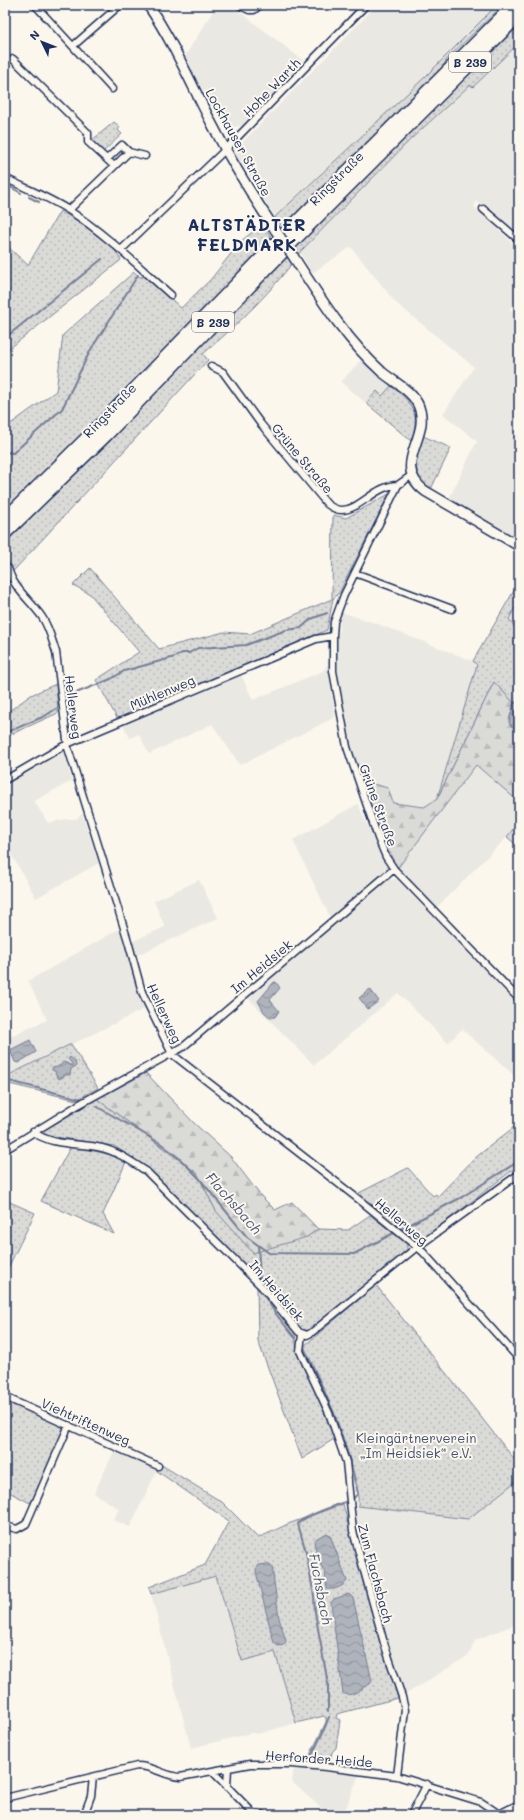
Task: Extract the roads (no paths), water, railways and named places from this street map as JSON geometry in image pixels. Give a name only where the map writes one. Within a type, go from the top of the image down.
[{"type":"highway","name":"Ringstraße","points":[[5,519],[98,427],[288,231],[514,5]]},
{"type":"highway","name":"Ringstraße","points":[[5,533],[106,435],[296,238],[519,15]]},
{"type":"street","points":[[36,5],[112,89]]},
{"type":"street","points":[[73,46],[120,5]]},
{"type":"street","name":"Lockhauser Straße","points":[[148,5],[167,33],[225,150],[247,188],[323,302],[359,348],[376,366],[417,403],[421,417],[421,425],[412,454],[410,466],[412,475]]},
{"type":"street","points":[[239,5],[249,10],[254,10],[260,5]]},
{"type":"street","name":"Hohe Warth","points":[[120,250],[225,150],[366,5]]},
{"type":"street","points":[[13,59],[88,133],[88,142],[114,166]]},
{"type":"street","points":[[107,160],[122,145],[128,152],[145,156]]},
{"type":"street","points":[[69,210],[128,152]]},
{"type":"street","points":[[5,178],[69,210],[120,250],[171,295]]},
{"type":"street","points":[[483,209],[519,240]]},
{"type":"street","name":"Grüne Straße","points":[[212,366],[223,372],[260,423],[327,504],[336,510],[343,511],[350,509],[384,487],[398,486]]},
{"type":"street","points":[[412,475],[417,484],[425,491],[519,546]]},
{"type":"street","name":"Grüne Straße","points":[[412,475],[398,486],[337,610],[332,636],[333,671],[347,747],[378,838],[386,857],[394,869],[519,999]]},
{"type":"street","name":"Hellerweg","points":[[8,568],[14,584],[42,616],[53,640],[56,652],[67,744],[128,941],[142,992],[172,1054],[417,1247],[519,1358]]},
{"type":"street","points":[[355,572],[452,608]]},
{"type":"street","name":"Mühlenweg","points":[[5,780],[67,744],[316,639],[332,636]]},
{"type":"street","name":"Im Heidsiek","points":[[5,1150],[96,1095],[183,1047],[394,869]]},
{"type":"street","name":"Im Heidsiek","points":[[33,1132],[41,1138],[52,1141],[104,1149],[126,1158],[146,1172],[262,1287],[302,1334],[311,1334],[417,1247],[519,1174]]},
{"type":"street","name":"Zum Flachsbach","points":[[302,1334],[300,1351],[329,1413],[348,1472],[353,1531],[384,1643],[405,1710],[397,1776]]},
{"type":"street","name":"Viehtriftenweg","points":[[5,1397],[158,1466]]},
{"type":"street","points":[[5,1526],[17,1529],[26,1524],[68,1425]]},
{"type":"street","name":"Herforder Heide","points":[[5,1798],[137,1766],[154,1768],[175,1777],[213,1772],[250,1764],[292,1764],[397,1776],[427,1784],[481,1802],[498,1814]]},
{"type":"street","points":[[227,1787],[228,1768]]},
{"type":"street","points":[[213,1772],[253,1814],[264,1815]]},
{"type":"street","points":[[84,1815],[91,1796],[93,1777]]},
{"type":"street","points":[[411,1815],[427,1784]]},
{"type":"street","points":[[498,1814],[519,1804]]},
{"type":"water","points":[[519,698],[519,732],[509,723],[513,705]]},
{"type":"water","points":[[274,982],[276,982],[280,988],[270,1000],[279,1011],[275,1017],[271,1018],[264,1012],[258,1001]]},
{"type":"water","points":[[370,989],[379,1001],[368,1009],[359,998]]},
{"type":"water","points":[[30,1040],[36,1052],[18,1063],[15,1062],[10,1050]]},
{"type":"water","points":[[70,1057],[75,1061],[76,1066],[71,1069],[70,1075],[66,1075],[59,1079],[55,1074],[56,1072],[52,1070],[52,1068],[58,1067],[64,1062],[72,1066],[72,1063],[68,1059]]},
{"type":"water","points":[[327,1533],[330,1535],[347,1581],[338,1588],[333,1589],[327,1589],[325,1573],[318,1560],[314,1542],[317,1538]]},
{"type":"water","points":[[268,1564],[272,1567],[279,1618],[286,1641],[284,1645],[281,1646],[274,1643],[256,1572],[259,1565]]},
{"type":"water","points":[[349,1594],[353,1598],[372,1681],[370,1684],[350,1695],[343,1693],[331,1603],[334,1599]]},
{"type":"waterway","points":[[5,184],[21,193]]},
{"type":"waterway","points":[[29,197],[39,202]]},
{"type":"waterway","points":[[5,338],[102,259]]},
{"type":"waterway","points":[[5,452],[13,453],[62,409],[90,351],[138,275]]},
{"type":"waterway","points":[[66,697],[111,679],[124,671],[175,657],[182,653],[189,653],[198,648],[246,645],[286,630],[301,628],[311,619],[327,613]]},
{"type":"waterway","points":[[5,733],[45,716],[57,708]]},
{"type":"waterway","name":"Flachsbach","points":[[5,1080],[81,1099]]},
{"type":"waterway","name":"Flachsbach","points":[[96,1106],[160,1143],[179,1158],[199,1178],[247,1237],[269,1253],[354,1254],[462,1197],[519,1161]]},
{"type":"waterway","name":"Fuchsbach","points":[[258,1245],[260,1278]]},
{"type":"waterway","name":"Fuchsbach","points":[[260,1289],[276,1314],[295,1338]]},
{"type":"waterway","name":"Fuchsbach","points":[[303,1347],[334,1413],[358,1493],[354,1498]]},
{"type":"waterway","name":"Fuchsbach","points":[[328,1711],[328,1684],[315,1612],[314,1596],[306,1552],[298,1524],[312,1515],[345,1502]]},
{"type":"waterway","name":"Fuchsbach","points":[[309,1761],[329,1717]]},
{"type":"district","name":"ALTSTÄDTER FELDMARK","points":[[247,234]]},
{"type":"park label","name":"Kleingärtnerverein „Im Heidsiek“ e.V.","points":[[416,1444]]}]
